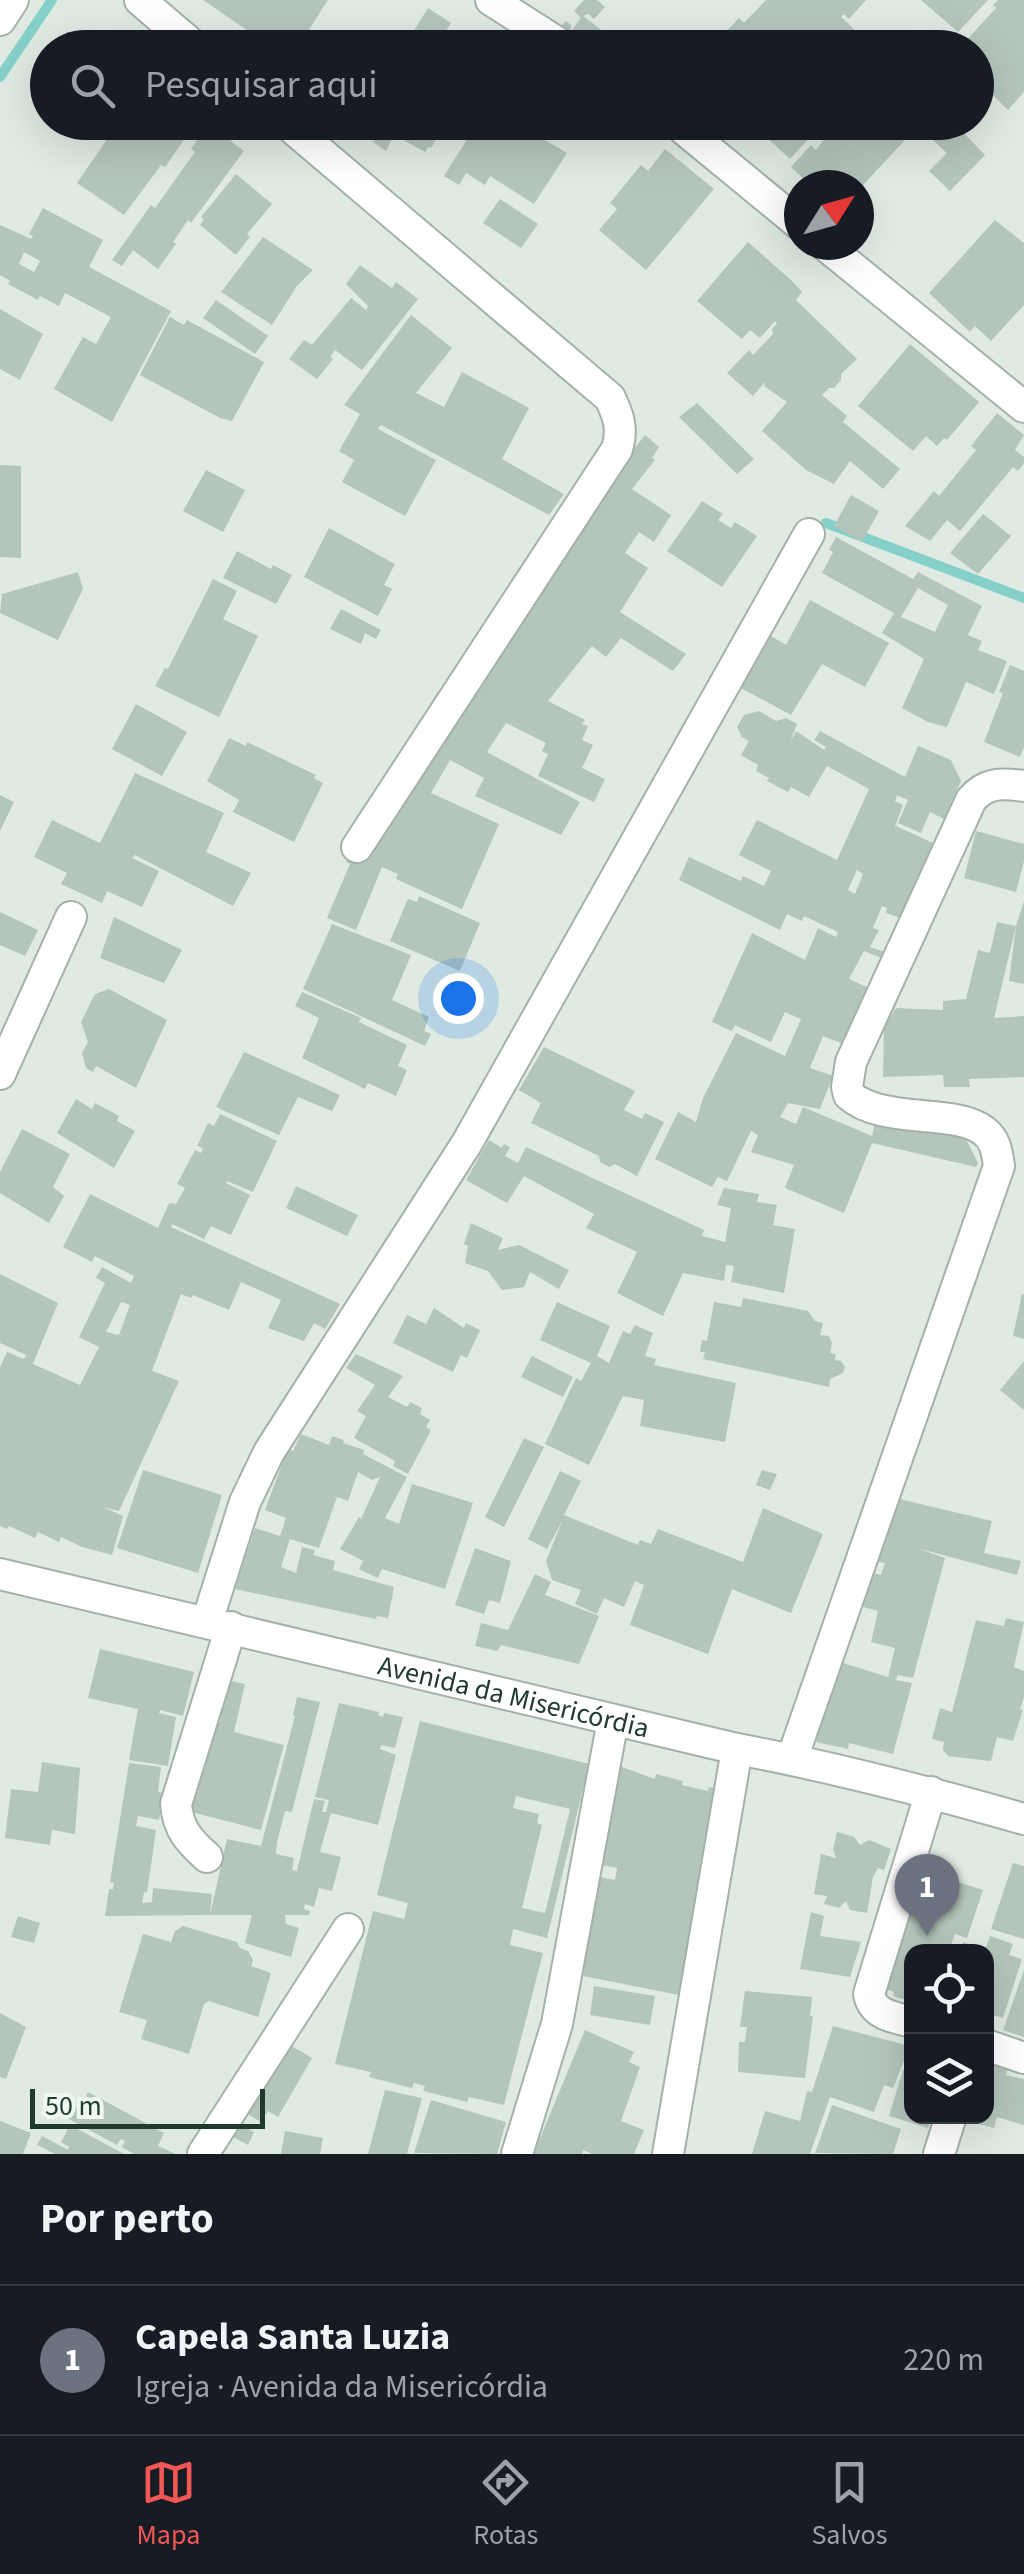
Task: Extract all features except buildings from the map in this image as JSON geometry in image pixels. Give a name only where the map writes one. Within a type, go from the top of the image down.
[{"type":"street","points":[[0,20],[13,0]]},
{"type":"street","points":[[140,0],[175,30]]},
{"type":"street","points":[[490,0],[538,30]]},
{"type":"street","points":[[306,140],[610,398],[619,417],[621,434],[617,449],[357,848]]},
{"type":"street","points":[[696,140],[784,212]]},
{"type":"street","points":[[843,260],[1024,408]]},
{"type":"street","points":[[207,1857],[189,1841],[178,1821],[176,1804],[244,1502],[270,1452],[467,1143],[810,534]]},
{"type":"street","points":[[792,1759],[998,1166],[992,1140],[977,1126],[873,1108],[850,1094],[851,1062],[970,800],[990,785],[1024,786]]},
{"type":"street","points":[[0,1074],[71,917]]},
{"type":"street","name":"Avenida da Misericórdia","points":[[0,1574],[931,1792],[1024,1819]]},
{"type":"street","points":[[517,2154],[557,2024],[613,1720]]},
{"type":"street","points":[[668,2154],[738,1749]]},
{"type":"street","points":[[904,2020],[878,2012],[868,1994],[931,1792]]},
{"type":"street","points":[[202,2154],[348,1929]]},
{"type":"street","points":[[994,2048],[1024,2058]]},
{"type":"street","points":[[939,2154],[948,2124]]},
{"type":"waterway","points":[[32,30],[52,0]]},
{"type":"waterway","points":[[0,77],[30,33]]},
{"type":"waterway","points":[[826,523],[1024,598]]},
{"type":"place","name":"Capela Santa Luzia","points":[[927,1936]]}]
